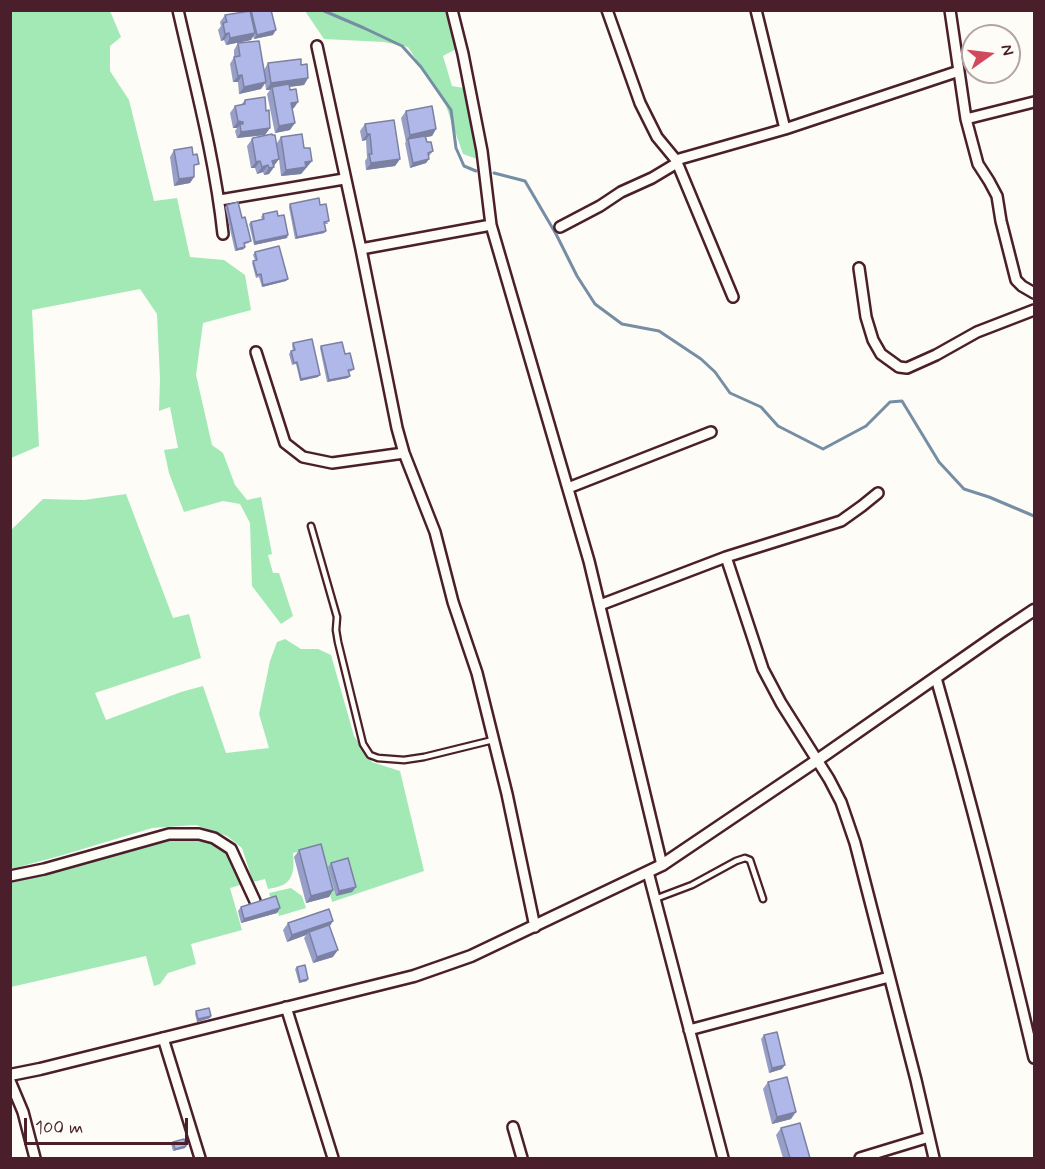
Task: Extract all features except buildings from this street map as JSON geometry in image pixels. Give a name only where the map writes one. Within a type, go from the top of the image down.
[{"type":"street","points":[[178,10],[220,200],[223,234]]},
{"type":"street","points":[[452,10],[482,151],[491,225],[589,561],[662,865]]},
{"type":"street","points":[[607,10],[640,103],[657,137],[677,161],[733,297]]},
{"type":"street","points":[[756,10],[785,129]]},
{"type":"street","points":[[950,10],[966,119],[978,164],[997,196],[1016,280],[1035,293]]},
{"type":"street","points":[[317,46],[397,428],[404,453],[435,532],[453,603],[477,673],[507,794],[534,927]]},
{"type":"street","points":[[560,227],[621,192],[652,178],[677,161],[785,129],[959,71]]},
{"type":"street","points":[[966,119],[1035,102]]},
{"type":"street","points":[[220,200],[345,179]]},
{"type":"street","points":[[360,249],[491,225]]},
{"type":"street","points":[[859,268],[866,317],[873,340],[881,354],[898,367],[907,368],[977,332],[1035,310]]},
{"type":"street","points":[[256,352],[285,443],[303,457],[332,463],[404,453]]},
{"type":"street","points":[[568,488],[711,432]]},
{"type":"street","points":[[600,605],[726,556],[841,521],[878,493]]},
{"type":"street","points":[[726,556],[763,669],[841,802],[855,843],[934,1158]]},
{"type":"street","points":[[10,1075],[414,976],[471,956],[662,865],[1035,610]]},
{"type":"street","points":[[936,678],[966,784],[1035,1058]]},
{"type":"street","points":[[10,876],[44,869],[169,834],[199,834],[214,838],[231,849],[255,901]]},
{"type":"street","points":[[648,872],[723,1158]]},
{"type":"street","points":[[689,1030],[889,977]]},
{"type":"street","points":[[286,1007],[333,1158]]},
{"type":"street","points":[[164,1038],[200,1158]]},
{"type":"street","points":[[10,1081],[22,1112],[35,1158]]},
{"type":"street","points":[[513,1127],[522,1158]]},
{"type":"street","points":[[860,1158],[929,1137]]},
{"type":"lane","points":[[311,526],[337,617],[338,642],[363,744],[370,755],[378,758],[404,760],[493,740]]},
{"type":"lane","points":[[655,899],[692,885],[745,858],[750,861],[763,899]]},
{"type":"green space","points":[[11,10],[110,11],[121,37],[110,46],[110,71],[129,100],[154,201],[177,198],[190,257],[224,260],[245,275],[251,310],[203,323],[196,375],[212,445],[223,453],[235,485],[247,500],[261,497],[272,554],[268,555],[273,573],[279,573],[293,616],[281,624],[252,586],[250,523],[240,504],[223,501],[184,512],[169,473],[164,450],[178,448],[170,407],[159,411],[157,314],[140,289],[32,310],[39,446],[11,458]]},
{"type":"green space","points":[[305,11],[445,11],[456,49],[443,56],[452,86],[464,88],[477,159],[463,154],[446,106],[408,47],[384,42],[324,39]]},
{"type":"green space","points":[[126,494],[173,618],[189,614],[201,658],[95,693],[106,720],[203,686],[226,753],[269,748],[259,714],[270,661],[277,642],[285,639],[301,649],[318,649],[331,655],[354,736],[372,762],[400,771],[424,871],[332,902],[318,847],[293,853],[290,879],[283,885],[268,889],[265,879],[253,882],[242,848],[227,836],[196,825],[152,828],[11,869],[11,530],[43,499],[84,500]]},
{"type":"green space","points":[[193,836],[212,841],[230,853],[242,883],[230,888],[242,930],[191,944],[196,964],[168,973],[160,984],[154,986],[146,956],[11,987],[10,878],[169,837]]},
{"type":"green space","points":[[291,888],[302,896],[306,908],[279,916],[274,899],[271,900],[269,893]]},
{"type":"waterway","points":[[322,10],[402,46],[421,67],[451,110],[456,148],[464,166],[476,171]]},
{"type":"waterway","points":[[494,173],[525,181],[595,304],[622,324],[659,331],[701,359],[715,372],[730,393],[761,407],[778,426],[823,449],[866,426],[890,402],[902,401],[939,462],[964,489],[1034,516]]}]
